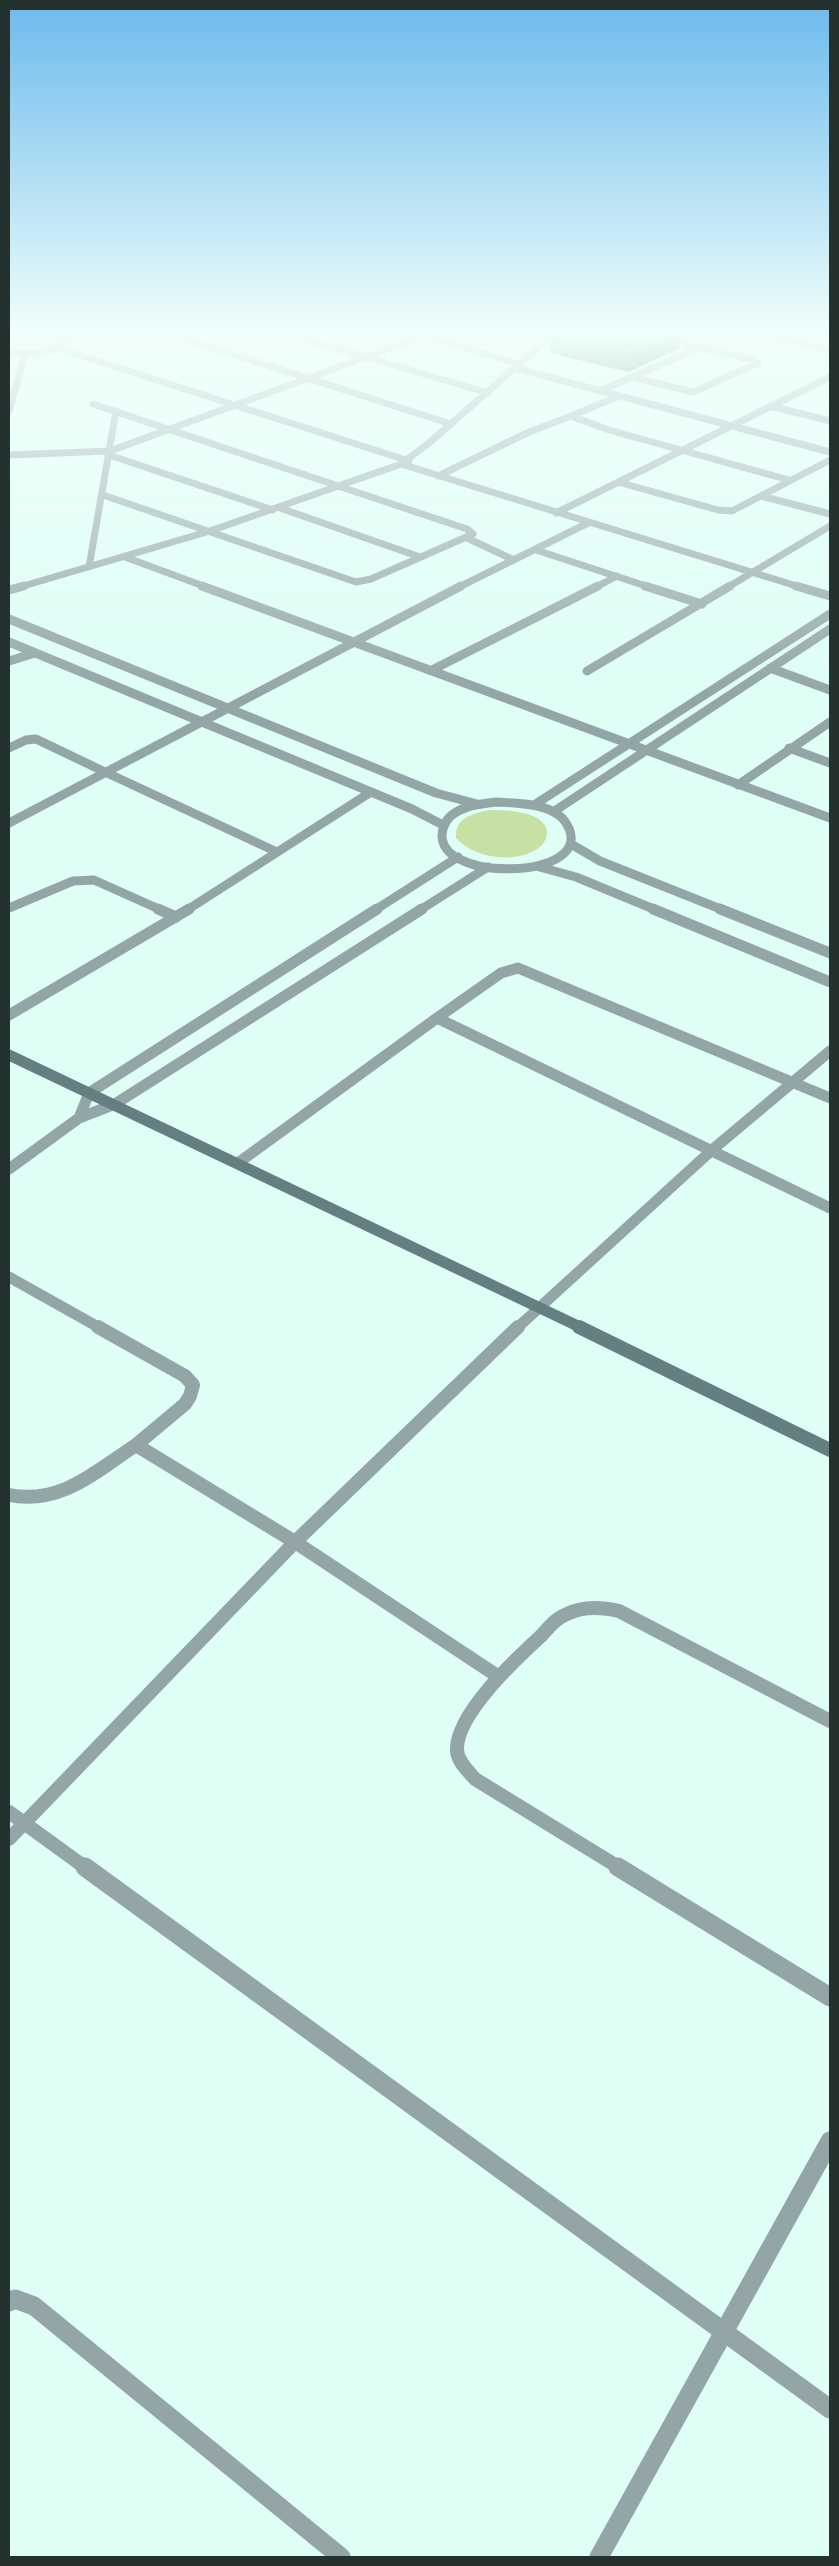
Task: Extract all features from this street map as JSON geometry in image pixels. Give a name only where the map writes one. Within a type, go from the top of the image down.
[{"type":"main road","points":[[9,1056],[115,1104],[539,1307],[830,1450]]},
{"type":"street","points":[[89,567],[109,456]]},
{"type":"street","points":[[117,456],[420,557]]},
{"type":"street","points":[[103,495],[356,582],[371,579],[467,538],[473,532],[248,456]]},
{"type":"street","points":[[386,456],[438,476],[830,596]]},
{"type":"street","points":[[9,590],[210,531],[341,487],[405,462],[413,456]]},
{"type":"street","points":[[438,476],[480,456]]},
{"type":"street","points":[[556,513],[671,456]]},
{"type":"street","points":[[702,456],[789,480]]},
{"type":"street","points":[[618,482],[724,511],[738,509],[789,480],[830,460]]},
{"type":"street","points":[[761,496],[830,514]]},
{"type":"street","points":[[9,823],[354,640],[588,523]]},
{"type":"street","points":[[587,671],[830,526]]},
{"type":"street","points":[[467,538],[514,560]]},
{"type":"street","points":[[536,550],[702,604]]},
{"type":"street","points":[[125,556],[830,818]]},
{"type":"street","points":[[432,670],[617,576]]},
{"type":"street","points":[[534,805],[830,614]]},
{"type":"street","points":[[9,619],[436,793],[477,804]]},
{"type":"street","points":[[553,812],[830,629]]},
{"type":"street","points":[[9,642],[371,792],[443,825]]},
{"type":"street","points":[[9,661],[34,653]]},
{"type":"street","points":[[770,668],[830,690]]},
{"type":"street","points":[[738,785],[789,748],[830,722]]},
{"type":"street","points":[[9,748],[26,740],[36,739],[277,852]]},
{"type":"street","points":[[789,748],[830,763]]},
{"type":"street","points":[[9,1015],[176,917],[371,792]]},
{"type":"street","points":[[496,802],[534,805],[553,812],[566,822],[572,833],[571,844],[564,853],[552,861],[520,869],[488,868],[458,858],[445,847],[440,836],[443,825],[450,816],[462,809],[477,804],[496,802]]},
{"type":"street","points":[[571,844],[600,861],[830,953]]},
{"type":"street","points":[[79,1118],[89,1093],[458,858]]},
{"type":"street","points":[[536,866],[576,877],[830,982]]},
{"type":"street","points":[[9,1170],[79,1118],[115,1104],[488,868]]},
{"type":"street","points":[[9,908],[73,881],[94,880],[176,917]]},
{"type":"street","points":[[238,1163],[500,973],[518,968],[830,1098]]},
{"type":"street","points":[[437,1018],[830,1208]]},
{"type":"street","points":[[9,1839],[16,1817],[294,1542],[539,1307],[712,1150],[830,1051]]},
{"type":"street","points":[[9,1277],[185,1376],[192,1384],[193,1390],[182,1407],[136,1444],[60,1495],[23,1500],[9,1495]]},
{"type":"street","points":[[136,1444],[294,1542],[499,1677]]},
{"type":"street","points":[[830,1720],[619,1612],[602,1606],[580,1609],[560,1617],[499,1677],[462,1728],[456,1749],[461,1764],[475,1779],[830,1997]]},
{"type":"street","points":[[16,1817],[830,2409]]},
{"type":"street","points":[[599,2557],[830,2141]]},
{"type":"street","points":[[9,2302],[15,2299],[34,2306],[341,2557]]},
{"type":"green space","points":[[490,810],[524,813],[540,820],[545,825],[547,832],[545,841],[532,852],[521,856],[497,857],[474,851],[456,838],[456,831],[462,821],[472,815]]}]
